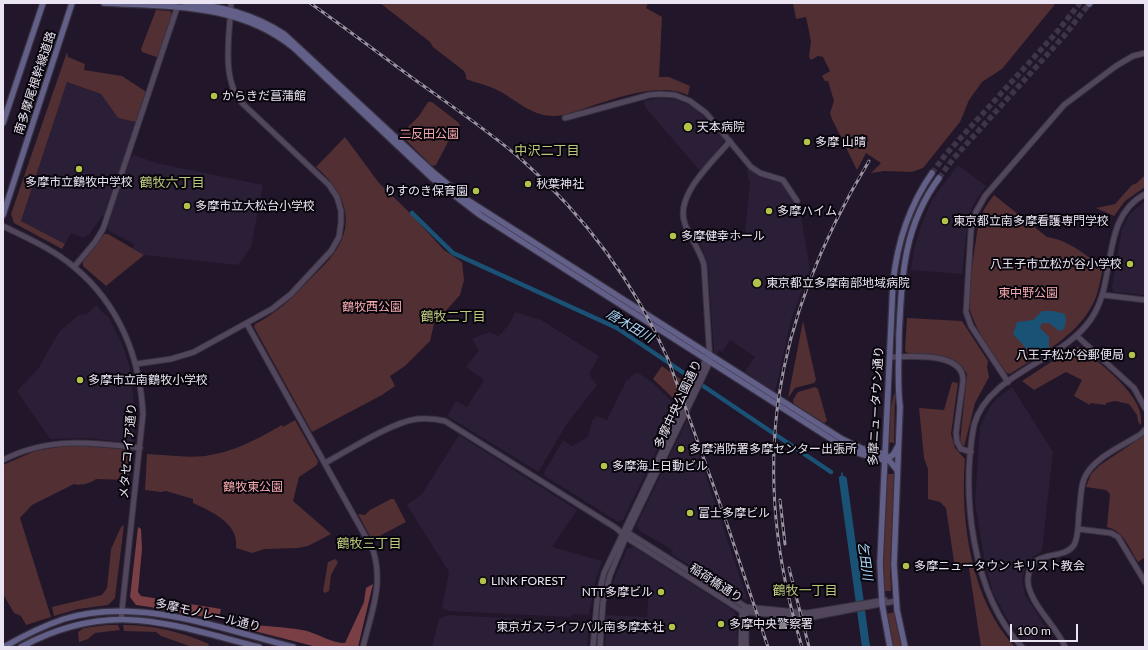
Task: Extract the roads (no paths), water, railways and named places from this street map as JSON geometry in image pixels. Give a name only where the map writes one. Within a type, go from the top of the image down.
[{"type":"main road","name":"南多摩尾根幹線道路","points":[[3,123],[43,3]]},
{"type":"main road","name":"南多摩尾根幹線道路","points":[[3,215],[72,3]]},
{"type":"main road","points":[[104,3],[177,8],[231,9]]},
{"type":"main road","points":[[185,3],[231,9],[272,26],[296,43],[434,173],[466,199],[839,444],[861,454],[885,457],[895,453],[898,446]]},
{"type":"main road","name":"多摩ニュータウン通り","points":[[890,647],[882,602],[880,563],[892,299],[895,265],[900,239],[917,197],[932,173]]},
{"type":"main road","name":"多摩ニュータウン通り","points":[[905,647],[896,601],[894,565],[901,299],[904,263],[910,236],[925,200],[939,178]]},
{"type":"main road","points":[[892,299],[897,296],[901,299]]},
{"type":"main road","points":[[885,457],[897,470]]},
{"type":"main road","name":"多摩モノレール通り","points":[[4,647],[44,626],[66,619],[92,613],[121,610],[167,615],[293,647]]},
{"type":"main road","name":"多摩モノレール通り","points":[[21,647],[68,627],[87,622],[121,619],[165,623],[259,647]]},
{"type":"street","points":[[74,267],[95,242],[103,229],[177,8]]},
{"type":"street","points":[[136,364],[171,359],[194,352],[247,324],[283,301],[325,258],[336,244],[341,217],[337,197],[329,185],[242,104],[232,90],[229,74],[231,9]]},
{"type":"street","points":[[1008,382],[971,326],[966,312],[972,230],[976,212],[986,196],[1064,105],[1116,66],[1136,54],[1145,53]]},
{"type":"street","points":[[565,118],[649,95],[668,94],[686,98],[700,107],[755,170],[785,182],[797,200]]},
{"type":"street","points":[[708,358],[704,270],[700,253],[685,224],[682,209],[689,191],[730,142]]},
{"type":"street","points":[[1022,647],[1000,618],[990,599],[983,578],[970,502],[972,434],[978,413],[990,396],[1008,382],[1077,336],[1091,319],[1103,295],[1116,227],[1128,208],[1145,194]]},
{"type":"street","name":"メタセコイア通り","points":[[3,226],[41,245],[74,267],[92,284],[113,311],[127,337],[136,364],[142,396],[143,414],[121,619]]},
{"type":"street","points":[[1103,295],[1145,300]]},
{"type":"street","points":[[247,324],[373,550],[379,581],[363,647]]},
{"type":"street","points":[[1077,336],[1134,388],[1145,408]]},
{"type":"street","points":[[890,357],[948,360],[958,367],[962,374],[963,381],[956,438],[961,449],[971,452]]},
{"type":"street","name":"多摩中央公園通り","points":[[593,647],[595,617],[600,584],[626,534],[708,358]]},
{"type":"street","name":"稲荷橋通り","points":[[324,463],[398,424],[417,419],[437,420],[454,425],[745,610],[807,613],[896,601]]},
{"type":"street","points":[[1065,647],[1032,596],[1028,586],[1028,578],[1034,564],[1041,558],[1070,550],[1075,542],[1078,529],[1082,487],[1088,472],[1099,461],[1145,430]]},
{"type":"street","points":[[3,460],[34,448],[66,442],[88,442],[140,448]]},
{"type":"street","points":[[1078,529],[1111,533],[1118,537],[1145,582]]},
{"type":"street","name":"多摩中央公園通り","points":[[600,647],[602,616],[607,585],[626,534]]},
{"type":"street","points":[[741,647],[745,610]]},
{"type":"street","points":[[745,610],[746,647]]},
{"type":"water","points":[[1042,311],[1053,311],[1065,314],[1066,321],[1064,329],[1059,331],[1049,323],[1042,323],[1040,328],[1049,337],[1049,348],[1035,358],[1013,334],[1017,322],[1033,320]]},
{"type":"waterway","name":"唐木田川","points":[[412,213],[453,253],[617,328],[831,472]]},
{"type":"waterway","name":"乞田川","points":[[842,473],[843,480]]},
{"type":"waterway","name":"乞田川","points":[[843,480],[866,647]]},
{"type":"tunnel","points":[[932,173],[946,154],[1057,32],[1080,3]]},
{"type":"tunnel","points":[[939,178],[953,159],[1064,36],[1089,4]]},
{"type":"railway","points":[[310,3],[471,120],[522,160],[567,204],[606,252],[640,303],[668,359],[724,515],[768,647]]},
{"type":"railway","points":[[802,647],[785,581],[776,518],[774,456],[779,396],[791,337],[810,279],[836,220],[869,161]]},
{"type":"railway","points":[[780,500],[785,544]]},
{"type":"railway","points":[[789,568],[809,647]]},
{"type":"place","name":"からきだ菖蒲館","points":[[214,96]]},
{"type":"place","name":"天本病院","points":[[688,127]]},
{"type":"place","name":"多摩 山晴","points":[[807,142]]},
{"type":"place","name":"多摩市立鶴牧中学校","points":[[79,169]]},
{"type":"place","name":"秋葉神社","points":[[528,184]]},
{"type":"place","name":"りすのき保育園","points":[[476,191]]},
{"type":"place","name":"多摩市立大松台小学校","points":[[187,206]]},
{"type":"place","name":"多摩ハイム","points":[[769,211]]},
{"type":"place","name":"東京都立南多摩看護専門学校","points":[[945,221]]},
{"type":"place","name":"多摩健幸ホール","points":[[673,236]]},
{"type":"place","name":"八王子市立松が谷小学校","points":[[1130,264]]},
{"type":"place","name":"東京都立多摩南部地域病院","points":[[757,283]]},
{"type":"place","name":"八王子松が谷郵便局","points":[[1132,355]]},
{"type":"place","name":"多摩市立南鶴牧小学校","points":[[80,380]]},
{"type":"place","name":"多摩消防署多摩センター出張所","points":[[681,449]]},
{"type":"place","name":"多摩海上日動ビル","points":[[604,466]]},
{"type":"place","name":"富士多摩ビル","points":[[690,513]]},
{"type":"place","name":"多摩ニュータウン キリスト教会","points":[[906,566]]},
{"type":"place","name":"LINK FOREST","points":[[483,581]]},
{"type":"place","name":"NTT多摩ビル","points":[[661,592]]},
{"type":"place","name":"多摩中央警察署","points":[[721,624]]},
{"type":"place","name":"東京ガスライフバル南多摩本社","points":[[672,627]]},
{"type":"district","name":"中沢二丁目","points":[[547,151]]},
{"type":"district","name":"鶴牧六丁目","points":[[172,183]]},
{"type":"district","name":"鶴牧二丁目","points":[[453,317]]},
{"type":"district","name":"鶴牧三丁目","points":[[369,544]]},
{"type":"district","name":"鶴牧一丁目","points":[[805,591]]},
{"type":"park label","name":"二反田公園","points":[[429,134]]},
{"type":"park label","name":"東中野公園","points":[[1028,293]]},
{"type":"park label","name":"鶴牧西公園","points":[[372,307]]},
{"type":"park label","name":"鶴牧東公園","points":[[253,487]]}]
